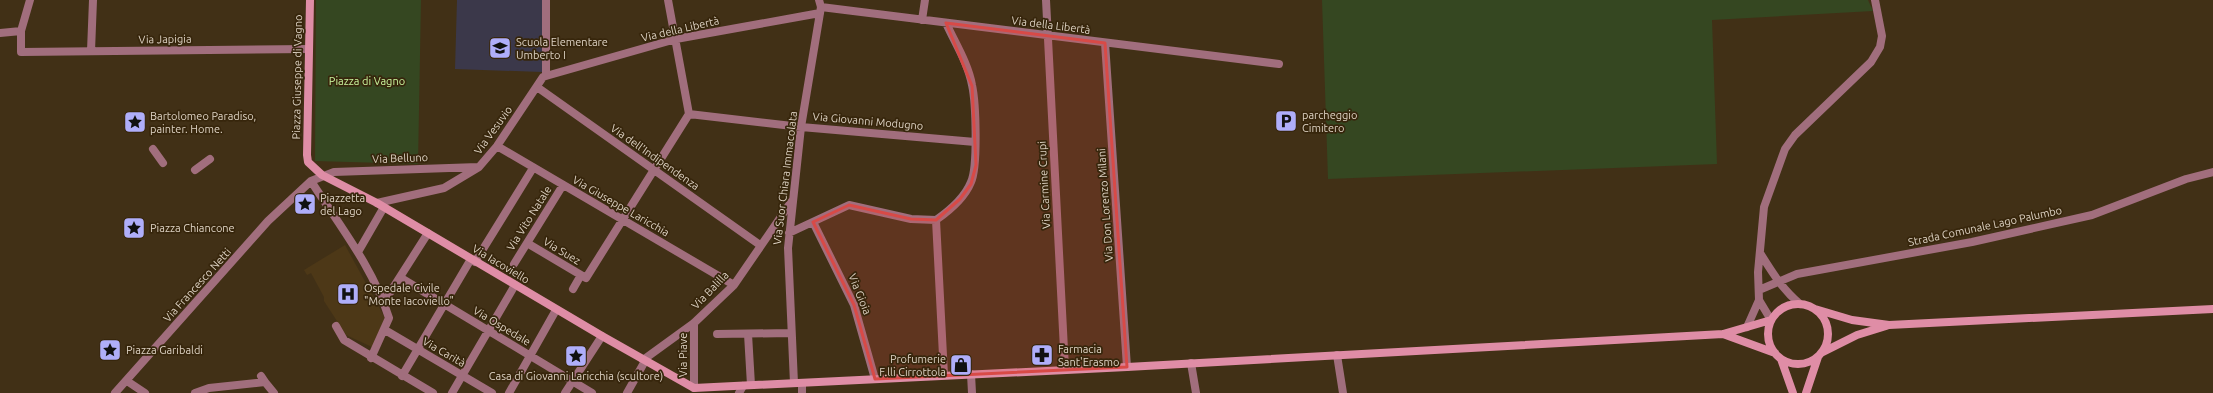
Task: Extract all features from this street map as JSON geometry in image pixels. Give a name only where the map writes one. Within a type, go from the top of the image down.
[{"type":"main road","name":"Piazza Giuseppe di Vagno","points":[[307,155],[310,0]]},
{"type":"main road","name":"Via Iacoviello","points":[[307,155],[308,162],[322,175],[380,205],[691,389]]},
{"type":"main road","points":[[691,389],[744,388],[798,383],[1127,367],[1723,334],[1771,320],[1785,307],[1800,304],[1852,320],[1888,325],[2213,309]]},
{"type":"main road","points":[[1806,393],[1826,343],[1828,328],[1821,314],[1815,309]]},
{"type":"main road","points":[[1771,320],[1768,339],[1778,356],[1793,393]]},
{"type":"main road","points":[[1723,334],[1796,364],[1804,363],[1857,335],[1888,325]]},
{"type":"street","points":[[0,33],[21,30],[30,0]]},
{"type":"street","points":[[91,51],[92,0]]},
{"type":"street","points":[[546,0],[546,76]]},
{"type":"street","points":[[573,289],[584,277],[622,220],[689,114],[668,0]]},
{"type":"street","points":[[922,20],[925,0]]},
{"type":"street","name":"Via Carmine Crupi","points":[[1046,0],[1065,369]]},
{"type":"street","points":[[1747,327],[1759,300],[1760,252],[1764,208],[1785,149],[1795,135],[1871,62],[1880,46],[1882,36],[1874,0]]},
{"type":"street","name":"Via della Libertà","points":[[546,76],[676,39],[820,7],[1279,64]]},
{"type":"street","name":"Via Suor Chiara Immacolata","points":[[802,393],[798,383],[791,333],[789,233],[801,126],[820,7]]},
{"type":"street","points":[[789,233],[850,205],[911,219],[936,220],[960,199],[971,184],[976,165],[972,86],[967,67],[946,23]]},
{"type":"street","name":"Via Japigia","points":[[21,30],[21,52],[309,49]]},
{"type":"street","name":"Via Don Lorenzo Milani","points":[[1104,42],[1127,367]]},
{"type":"street","name":"Via Vesuvio","points":[[380,205],[444,188],[479,167],[497,146],[543,77],[546,76]]},
{"type":"street","name":"Via dell'Indipendenza","points":[[537,87],[760,245]]},
{"type":"street","name":"Via Giovanni Modugno","points":[[689,114],[975,142]]},
{"type":"street","name":"Via Giuseppe Laricchia","points":[[497,146],[734,285]]},
{"type":"street","points":[[153,149],[163,163]]},
{"type":"street","points":[[195,170],[210,159]]},
{"type":"street","name":"Via Belluno","points":[[322,175],[350,171],[479,167]]},
{"type":"street","points":[[402,376],[444,304],[533,168]]},
{"type":"street","name":"Strada Comunale Lago Palumbo","points":[[1759,290],[1777,281],[1797,274],[1978,241],[2092,214],[2186,178],[2213,172]]},
{"type":"street","name":"Via Francesco Netti","points":[[115,393],[268,221],[311,181],[322,175]]},
{"type":"street","points":[[311,181],[358,252],[384,302],[389,318],[385,330],[371,358]]},
{"type":"street","name":"Via Vito Natale","points":[[514,264],[563,185]]},
{"type":"street","name":"Via Balilla","points":[[644,360],[694,322],[734,285],[760,245],[792,201]]},
{"type":"street","points":[[358,252],[380,205]]},
{"type":"street","points":[[936,220],[944,375]]},
{"type":"street","name":"Via Gioia","points":[[813,222],[854,304],[875,379]]},
{"type":"street","points":[[384,302],[401,278],[428,233]]},
{"type":"street","name":"Via Suez","points":[[526,243],[584,277]]},
{"type":"street","points":[[1760,252],[1786,293],[1800,304]]},
{"type":"street","name":"Via Ospedale","points":[[401,278],[592,393]]},
{"type":"street","points":[[452,393],[515,285]]},
{"type":"street","points":[[1759,300],[1771,320]]},
{"type":"street","points":[[509,393],[531,357],[556,310]]},
{"type":"street","name":"Via Piave","points":[[691,389],[694,322]]},
{"type":"street","points":[[336,326],[344,340],[371,358],[433,393]]},
{"type":"street","name":"Via Carità","points":[[385,330],[492,393]]},
{"type":"street","points":[[717,334],[791,333]]},
{"type":"street","points":[[744,388],[748,334]]},
{"type":"street","points":[[565,393],[602,336]]},
{"type":"street","points":[[1338,355],[1342,393]]},
{"type":"street","points":[[627,393],[644,360]]},
{"type":"street","points":[[1191,363],[1196,393]]},
{"type":"street","points":[[971,374],[972,393]]},
{"type":"street","points":[[195,393],[209,388],[223,390],[264,379],[274,393]]},
{"type":"street","points":[[127,381],[145,393]]},
{"type":"highlighted area","points":[[946,23],[1105,43],[1127,367],[875,379],[854,305],[813,222],[849,205],[911,219],[936,220],[960,199],[971,184],[976,165],[972,86]]},
{"type":"shaded area","name":"Scuola Elementare Umberto I","points":[[457,0],[545,0],[542,72],[455,69]]},
{"type":"shaded area","name":"Ospedale Civile \"Monte Iacoviello\"","points":[[345,245],[385,318],[372,347],[346,335],[324,301],[324,297],[311,273],[307,275],[304,270]]},
{"type":"green space","name":"Piazza di Vagno","points":[[316,0],[421,0],[418,164],[315,161]]},
{"type":"green space","points":[[1322,0],[1868,0],[1873,11],[1712,20],[1717,164],[1328,179]]},
{"type":"place","name":"Scuola Elementare Umberto I","points":[[500,48]]},
{"type":"place","name":"parcheggio Cimitero","points":[[1286,121]]},
{"type":"place","name":"Bartolomeo Paradiso, painter. Home.","points":[[135,122]]},
{"type":"place","name":"Piazzetta del Lago","points":[[305,204]]},
{"type":"place","name":"Piazza Chiancone","points":[[134,228]]},
{"type":"place","name":"Ospedale Civile \"Monte Iacoviello\"","points":[[348,294]]},
{"type":"place","name":"Piazza Garibaldi","points":[[110,350]]},
{"type":"place","name":"Farmacia Sant'Erasmo","points":[[1042,355]]},
{"type":"place","name":"Casa di Giovanni Laricchia (scultore)","points":[[576,356]]},
{"type":"place","name":"Profumerie F.lli Cirrottola","points":[[961,365]]}]
